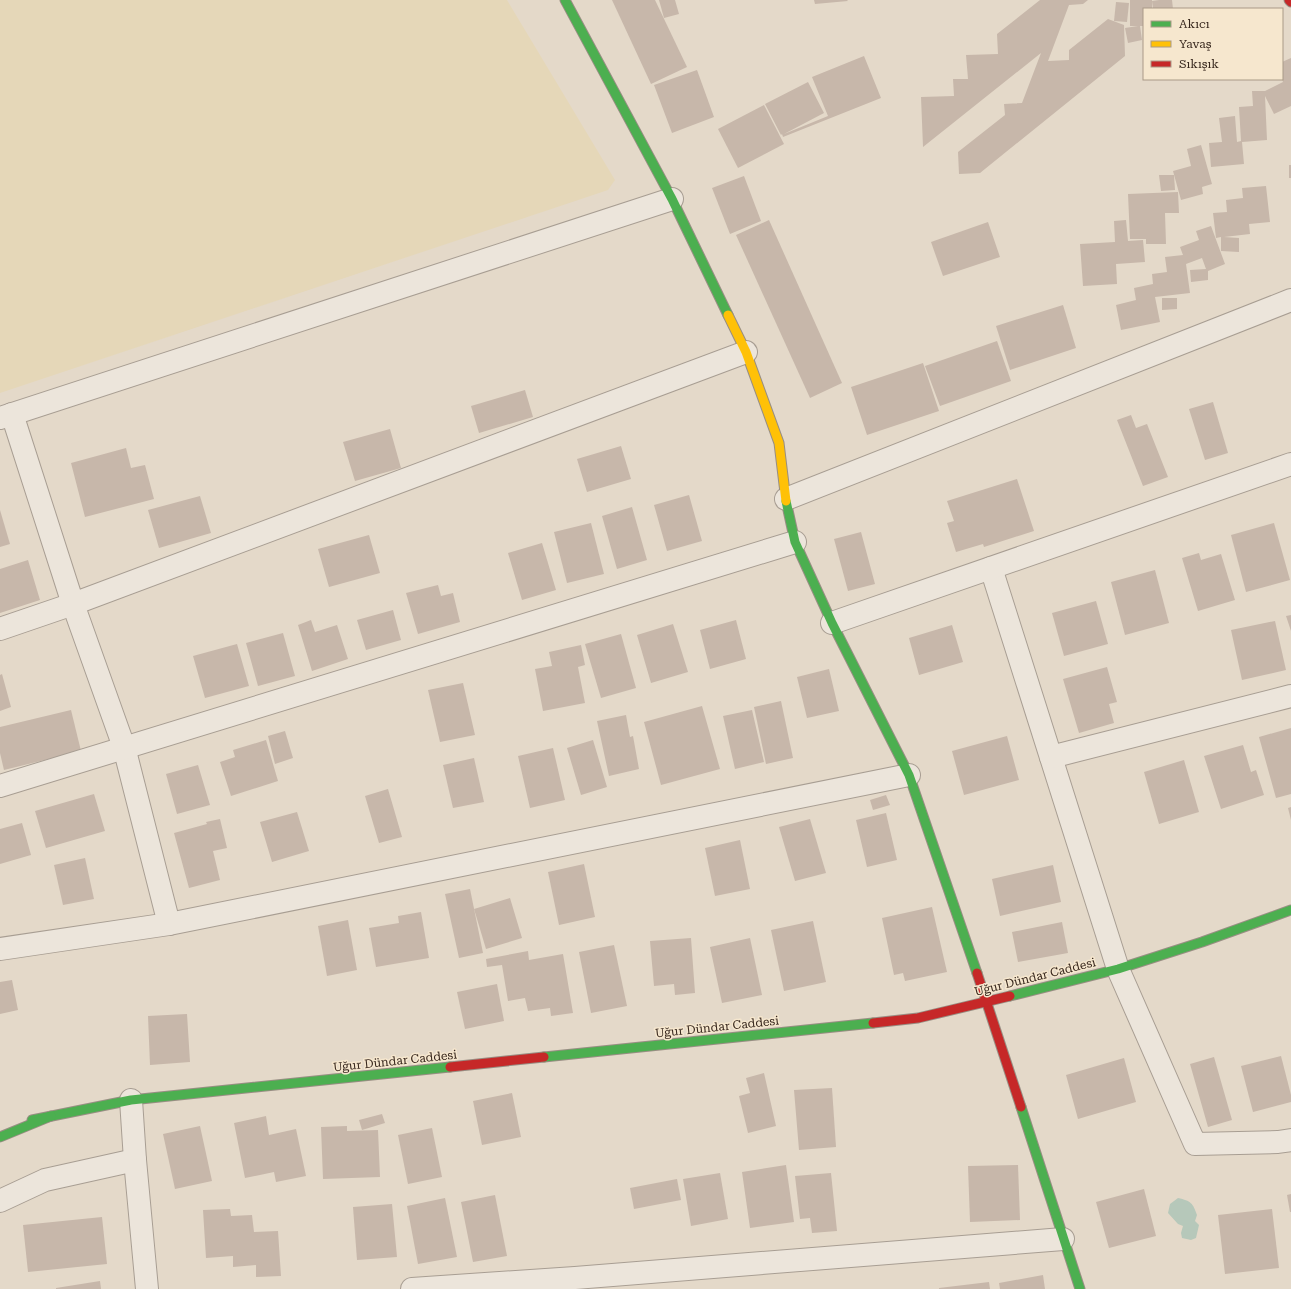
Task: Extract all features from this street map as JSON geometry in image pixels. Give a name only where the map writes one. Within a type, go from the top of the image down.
[{"type":"main road","points":[[565,0],[672,199],[746,352],[779,443],[786,499],[795,542],[832,623],[909,775],[987,1002],[1080,1289]]},
{"type":"main road","name":"Uğur Dündar Caddesi","points":[[51,1116],[131,1100],[918,1018],[1118,969],[1202,942],[1291,910]]},
{"type":"main road","points":[[0,1128],[51,1116]]},
{"type":"main road","points":[[0,1137],[51,1116]]},
{"type":"street","points":[[169,924],[124,747],[6,416],[672,199]]},
{"type":"street","points":[[786,499],[1291,300]]},
{"type":"street","points":[[0,629],[73,604],[746,352]]},
{"type":"street","points":[[832,623],[1291,464]]},
{"type":"street","points":[[0,786],[795,542]]},
{"type":"street","points":[[991,568],[1118,969],[1195,1144],[1278,1142],[1291,1140]]},
{"type":"street","points":[[1051,757],[1291,696]]},
{"type":"street","points":[[0,949],[169,924],[909,775]]},
{"type":"street","points":[[131,1100],[147,1289]]},
{"type":"street","points":[[0,1201],[46,1180],[135,1160]]},
{"type":"street","points":[[412,1289],[576,1284],[1063,1239]]},
{"type":"shaded area","points":[[0,0],[507,0],[615,180],[608,190],[0,393]]},
{"type":"shaded area","points":[[1178,1198],[1191,1203],[1197,1215],[1195,1221],[1199,1225],[1196,1238],[1191,1240],[1182,1238],[1181,1233],[1183,1226],[1178,1224],[1168,1213],[1170,1204]]},
{"type":"building","points":[[612,0],[655,0],[687,67],[651,84]]},
{"type":"building","points":[[659,0],[675,0],[679,14],[664,18]]},
{"type":"building","points":[[814,0],[847,0],[848,1],[815,4]]},
{"type":"building","points":[[1040,0],[1088,0],[1083,4],[1069,5],[1048,61],[1069,60],[1069,50],[1108,19],[1124,25],[1125,56],[980,173],[959,174],[958,152],[1005,115],[1004,104],[1022,103],[1041,53],[923,147],[921,97],[954,96],[953,79],[968,79],[966,55],[998,54],[997,34]]},
{"type":"building","points":[[1130,0],[1152,0],[1152,8],[1143,8],[1143,26],[1140,26],[1142,40],[1128,43],[1125,28],[1138,26],[1130,26]]},
{"type":"building","points":[[1172,0],[1173,8],[1153,8],[1152,1]]},
{"type":"building","points":[[1116,2],[1129,3],[1127,22],[1114,21]]},
{"type":"building","points":[[864,56],[881,98],[783,137],[782,134],[781,135],[765,104],[808,82],[824,113],[784,134],[828,116],[812,77]]},
{"type":"building","points":[[1291,58],[1291,106],[1274,114],[1265,96],[1267,140],[1242,142],[1244,164],[1211,167],[1209,143],[1222,142],[1219,118],[1235,116],[1237,142],[1241,141],[1239,107],[1253,106],[1252,91],[1265,91],[1283,82],[1283,62]]},
{"type":"building","points":[[697,70],[714,117],[672,133],[654,85]]},
{"type":"building","points":[[764,105],[784,144],[738,168],[718,129]]},
{"type":"building","points":[[1201,145],[1212,184],[1202,187],[1203,194],[1181,200],[1173,171],[1191,166],[1187,149]]},
{"type":"building","points":[[1289,165],[1291,165],[1291,178],[1289,178]]},
{"type":"building","points":[[1159,175],[1174,175],[1175,190],[1161,191]]},
{"type":"building","points":[[744,176],[761,221],[730,234],[712,188]]},
{"type":"building","points":[[1266,186],[1270,222],[1249,224],[1250,234],[1224,237],[1239,238],[1239,252],[1221,251],[1221,237],[1216,238],[1213,213],[1227,212],[1226,200],[1243,198],[1242,188]]},
{"type":"building","points":[[1178,192],[1179,213],[1165,213],[1166,244],[1146,244],[1146,239],[1130,239],[1128,194]]},
{"type":"building","points":[[769,220],[842,383],[810,398],[736,235]]},
{"type":"building","points":[[1126,220],[1128,241],[1143,240],[1145,262],[1116,264],[1117,284],[1083,286],[1080,244],[1115,242],[1114,221]]},
{"type":"building","points":[[988,222],[1000,257],[943,276],[931,242]]},
{"type":"building","points":[[1211,226],[1225,264],[1208,271],[1208,280],[1191,282],[1190,270],[1206,269],[1202,258],[1186,264],[1190,293],[1155,297],[1160,322],[1121,330],[1116,305],[1136,300],[1134,288],[1153,284],[1152,274],[1167,272],[1165,257],[1183,255],[1180,247],[1199,240],[1196,231]]},
{"type":"building","points":[[1162,298],[1177,298],[1177,309],[1162,310]]},
{"type":"building","points":[[1063,305],[1076,348],[1010,370],[996,326]]},
{"type":"building","points":[[997,341],[1011,381],[940,406],[925,366]]},
{"type":"building","points":[[923,363],[939,411],[867,435],[851,387]]},
{"type":"building","points":[[525,390],[533,417],[479,433],[471,406]]},
{"type":"building","points":[[1213,402],[1228,453],[1205,460],[1189,409]]},
{"type":"building","points":[[1131,415],[1136,428],[1147,424],[1168,477],[1143,486],[1117,420]]},
{"type":"building","points":[[390,429],[401,468],[355,481],[343,442]]},
{"type":"building","points":[[621,446],[631,479],[587,492],[577,459]]},
{"type":"building","points":[[126,448],[131,468],[145,465],[154,499],[85,517],[71,463]]},
{"type":"building","points":[[1017,479],[1034,531],[984,547],[983,544],[956,552],[947,523],[954,521],[947,501]]},
{"type":"building","points":[[689,495],[702,541],[667,551],[654,505]]},
{"type":"building","points":[[200,496],[211,533],[159,548],[148,510]]},
{"type":"building","points":[[632,507],[647,560],[617,569],[602,516]]},
{"type":"building","points":[[0,510],[10,544],[0,547]]},
{"type":"building","points":[[591,523],[604,574],[567,583],[554,532]]},
{"type":"building","points":[[1274,523],[1290,580],[1246,592],[1231,535]]},
{"type":"building","points":[[861,532],[875,584],[848,591],[834,539]]},
{"type":"building","points":[[369,535],[380,573],[329,587],[318,549]]},
{"type":"building","points":[[542,543],[556,590],[522,600],[508,553]]},
{"type":"building","points":[[1199,553],[1201,560],[1221,554],[1235,600],[1198,611],[1182,558]]},
{"type":"building","points":[[28,560],[40,600],[0,613],[0,569]]},
{"type":"building","points":[[1155,570],[1169,623],[1125,635],[1111,582]]},
{"type":"building","points":[[438,585],[441,596],[453,593],[460,622],[418,634],[406,593]]},
{"type":"building","points":[[1096,601],[1108,644],[1064,656],[1052,613]]},
{"type":"building","points":[[393,610],[401,640],[366,650],[357,620]]},
{"type":"building","points":[[1291,615],[1291,631],[1286,616]]},
{"type":"building","points":[[311,620],[315,632],[337,625],[348,659],[312,671],[298,625]]},
{"type":"building","points":[[736,620],[746,659],[710,669],[700,630]]},
{"type":"building","points":[[1275,621],[1286,670],[1242,680],[1231,630]]},
{"type":"building","points":[[673,624],[688,672],[651,683],[637,635]]},
{"type":"building","points":[[952,625],[963,662],[919,675],[909,638]]},
{"type":"building","points":[[283,633],[295,676],[258,686],[246,643]]},
{"type":"building","points":[[621,634],[636,688],[601,698],[585,644]]},
{"type":"building","points":[[237,644],[249,686],[205,698],[193,656]]},
{"type":"building","points":[[581,645],[585,665],[578,667],[585,703],[543,711],[535,669],[552,666],[549,652]]},
{"type":"building","points":[[1107,667],[1117,702],[1109,704],[1114,723],[1079,733],[1063,679]]},
{"type":"building","points":[[829,669],[839,711],[807,718],[797,677]]},
{"type":"building","points":[[2,674],[11,707],[0,711],[0,675]]},
{"type":"building","points":[[463,683],[475,735],[440,742],[428,690]]},
{"type":"building","points":[[781,701],[793,758],[766,764],[754,707]]},
{"type":"building","points":[[702,706],[720,769],[661,785],[644,722]]},
{"type":"building","points":[[71,710],[81,751],[4,770],[0,753],[0,727]]},
{"type":"building","points":[[752,710],[764,762],[735,769],[723,716]]},
{"type":"building","points":[[626,715],[630,737],[633,736],[639,769],[609,776],[597,721]]},
{"type":"building","points":[[1291,728],[1291,794],[1276,798],[1259,737]]},
{"type":"building","points":[[285,731],[293,758],[275,764],[268,736]]},
{"type":"building","points":[[1007,736],[1019,780],[964,795],[952,751]]},
{"type":"building","points":[[266,740],[278,781],[231,796],[220,762],[235,757],[233,750]]},
{"type":"building","points":[[593,740],[607,787],[581,795],[567,748]]},
{"type":"building","points":[[1243,745],[1251,772],[1256,770],[1264,795],[1221,809],[1204,756]]},
{"type":"building","points":[[553,748],[565,800],[530,808],[518,756]]},
{"type":"building","points":[[474,758],[484,802],[453,808],[443,765]]},
{"type":"building","points":[[1184,760],[1199,812],[1159,824],[1144,772]]},
{"type":"building","points":[[198,765],[210,805],[177,814],[166,774]]},
{"type":"building","points":[[388,789],[402,837],[379,843],[365,796]]},
{"type":"building","points":[[94,794],[105,831],[46,848],[35,811]]},
{"type":"building","points":[[886,795],[890,805],[873,810],[870,800]]},
{"type":"building","points":[[1291,807],[1291,820],[1288,808]]},
{"type":"building","points":[[297,812],[309,851],[272,862],[260,822]]},
{"type":"building","points":[[886,813],[897,860],[867,867],[856,820]]},
{"type":"building","points":[[220,819],[227,848],[213,851],[220,880],[189,888],[174,833],[207,824],[206,822]]},
{"type":"building","points":[[810,819],[826,873],[795,881],[779,827]]},
{"type":"building","points":[[22,823],[31,855],[0,864],[0,829]]},
{"type":"building","points":[[740,840],[750,889],[715,896],[705,848]]},
{"type":"building","points":[[85,858],[94,899],[63,905],[54,865]]},
{"type":"building","points":[[584,864],[595,917],[559,925],[548,872]]},
{"type":"building","points":[[1053,865],[1061,902],[1000,916],[992,879]]},
{"type":"building","points":[[470,889],[483,953],[459,958],[445,894]]},
{"type":"building","points":[[510,898],[522,938],[486,949],[474,909]]},
{"type":"building","points":[[932,907],[947,972],[905,981],[903,973],[894,975],[882,918]]},
{"type":"building","points":[[421,912],[429,958],[376,967],[369,928],[399,923],[398,916]]},
{"type":"building","points":[[348,920],[357,970],[327,976],[318,926]]},
{"type":"building","points":[[813,921],[826,982],[784,991],[771,930]]},
{"type":"building","points":[[1062,922],[1068,953],[1018,962],[1012,932]]},
{"type":"building","points":[[691,938],[695,993],[675,995],[674,984],[654,986],[650,941]]},
{"type":"building","points":[[750,938],[762,995],[722,1003],[710,947]]},
{"type":"building","points":[[614,945],[627,1006],[591,1013],[579,952]]},
{"type":"building","points":[[528,951],[529,960],[563,954],[573,1013],[551,1016],[550,1008],[528,1011],[525,998],[508,1001],[502,965],[487,967],[486,959]]},
{"type":"building","points":[[12,980],[18,1010],[0,1014],[0,982]]},
{"type":"building","points":[[497,984],[504,1021],[465,1029],[457,992]]},
{"type":"building","points":[[187,1014],[190,1062],[150,1065],[148,1016]]},
{"type":"building","points":[[1281,1056],[1291,1095],[1291,1102],[1253,1112],[1241,1066]]},
{"type":"building","points":[[1214,1057],[1232,1120],[1208,1127],[1190,1064]]},
{"type":"building","points":[[1124,1058],[1136,1102],[1078,1119],[1066,1075]]},
{"type":"building","points":[[764,1073],[776,1126],[748,1133],[739,1096],[750,1093],[746,1078]]},
{"type":"building","points":[[832,1088],[836,1147],[799,1150],[794,1090]]},
{"type":"building","points":[[512,1093],[521,1137],[482,1145],[473,1101]]},
{"type":"building","points":[[382,1114],[385,1123],[362,1130],[359,1120]]},
{"type":"building","points":[[266,1116],[269,1135],[296,1129],[306,1176],[276,1182],[274,1172],[245,1178],[234,1123]]},
{"type":"building","points":[[200,1126],[212,1181],[175,1189],[163,1134]]},
{"type":"building","points":[[347,1126],[347,1131],[378,1130],[380,1177],[323,1179],[321,1127]]},
{"type":"building","points":[[432,1128],[442,1177],[408,1184],[398,1135]]},
{"type":"building","points":[[786,1165],[794,1222],[750,1228],[742,1172]]},
{"type":"building","points":[[1018,1165],[1020,1220],[970,1222],[968,1166]]},
{"type":"building","points":[[720,1173],[728,1219],[691,1226],[683,1179]]},
{"type":"building","points":[[831,1173],[837,1231],[812,1233],[810,1218],[800,1219],[795,1176]]},
{"type":"building","points":[[677,1179],[681,1200],[634,1209],[630,1188]]},
{"type":"building","points":[[1144,1189],[1156,1236],[1109,1248],[1096,1202]]},
{"type":"building","points":[[1291,1194],[1291,1212],[1290,1212],[1287,1195]]},
{"type":"building","points":[[495,1195],[507,1256],[473,1262],[461,1202]]},
{"type":"building","points":[[445,1198],[457,1257],[418,1264],[407,1206]]},
{"type":"building","points":[[392,1204],[397,1257],[357,1260],[353,1207]]},
{"type":"building","points":[[230,1209],[231,1216],[252,1215],[254,1232],[278,1231],[281,1276],[256,1277],[256,1265],[233,1267],[233,1256],[206,1258],[203,1210]]},
{"type":"building","points":[[1272,1209],[1279,1268],[1225,1274],[1218,1215]]},
{"type":"building","points":[[102,1217],[107,1264],[28,1272],[23,1225]]},
{"type":"building","points":[[1043,1275],[1045,1289],[1000,1289],[999,1283]]},
{"type":"building","points":[[100,1281],[101,1289],[56,1289],[56,1288]]},
{"type":"building","points":[[989,1282],[990,1289],[939,1289],[939,1288]]},
{"type":"traffic: fast","points":[[565,0],[672,199],[728,315]]},
{"type":"traffic: fast","points":[[786,501],[795,542],[832,623],[909,775],[977,973]]},
{"type":"traffic: fast","points":[[1010,996],[1118,969],[1202,942],[1291,910]]},
{"type":"traffic: fast","points":[[544,1057],[873,1023]]},
{"type":"traffic: fast","points":[[32,1120],[131,1100],[450,1067]]},
{"type":"traffic: fast","points":[[1021,1107],[1080,1289]]},
{"type":"traffic: fast","points":[[0,1137],[51,1116]]},
{"type":"traffic: slow","points":[[728,315],[746,352],[779,443],[786,501]]},
{"type":"traffic: jam","points":[[977,973],[1021,1107]]},
{"type":"traffic: jam","points":[[873,1023],[918,1018],[1010,996]]},
{"type":"traffic: jam","points":[[450,1067],[544,1057]]}]
